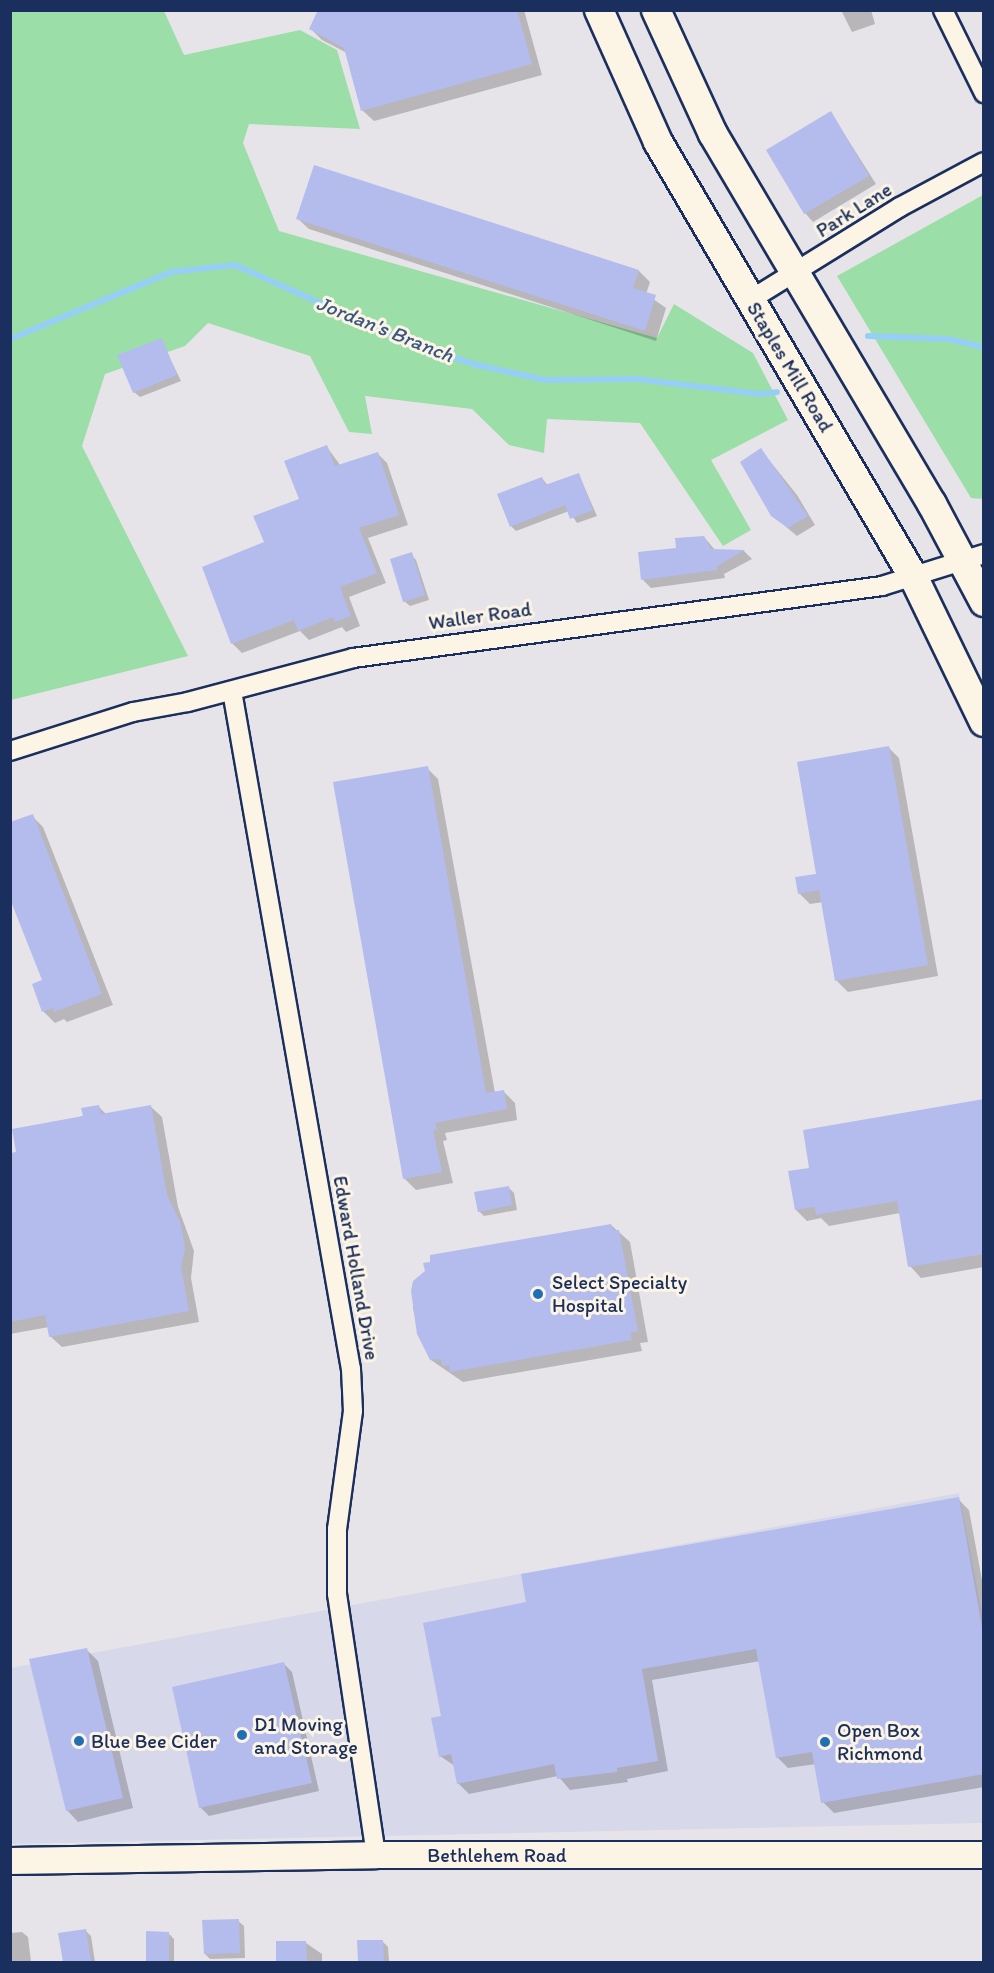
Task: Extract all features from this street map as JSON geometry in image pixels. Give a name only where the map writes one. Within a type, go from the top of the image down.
[{"type":"main road","name":"Staples Mill Road","points":[[599,10],[658,142],[914,578],[984,722]]},
{"type":"main road","points":[[656,10],[713,134],[794,273],[973,558],[984,602]]},
{"type":"street","points":[[943,10],[984,93]]},
{"type":"street","name":"Park Lane","points":[[750,300],[900,207],[984,162]]},
{"type":"street","name":"Waller Road","points":[[10,751],[133,712],[232,692],[353,658],[882,586],[973,558]]},
{"type":"street","name":"Edward Holland Drive","points":[[232,692],[351,1369],[353,1411],[337,1529],[337,1594],[376,1855]]},
{"type":"street","name":"Bethlehem Road","points":[[10,1861],[376,1855],[984,1855]]},
{"type":"shaded area","points":[[959,1493],[983,1619],[983,1823],[11,1844],[11,1668]]},
{"type":"green space","points":[[10,11],[164,11],[184,55],[300,30],[337,50],[360,129],[249,124],[243,143],[279,231],[657,338],[674,304],[753,353],[788,420],[711,460],[751,530],[723,546],[640,423],[547,419],[544,453],[509,445],[472,409],[365,396],[372,434],[349,432],[310,356],[208,323],[185,346],[105,374],[82,446],[188,656],[11,700]]},
{"type":"green space","points":[[983,195],[983,499],[971,498],[837,276]]},
{"type":"building","points":[[318,10],[517,10],[532,64],[361,111],[344,48],[309,29]]},
{"type":"building","points":[[831,111],[869,176],[804,214],[766,150]]},
{"type":"building","points":[[314,165],[639,270],[633,288],[656,295],[645,331],[296,219]]},
{"type":"building","points":[[162,338],[177,375],[133,393],[117,355]]},
{"type":"building","points":[[327,445],[335,466],[378,452],[399,515],[359,528],[377,573],[340,587],[351,616],[335,622],[333,617],[298,631],[294,620],[231,644],[202,567],[264,542],[253,516],[299,499],[284,461]]},
{"type":"building","points":[[761,448],[808,516],[788,528],[771,516],[740,462]]},
{"type":"building","points":[[579,473],[593,510],[570,519],[565,505],[510,527],[497,494],[542,477],[545,485]]},
{"type":"building","points":[[704,536],[711,549],[745,550],[717,566],[717,570],[641,580],[638,552],[676,548],[675,538]]},
{"type":"building","points":[[412,552],[425,595],[403,602],[390,559]]},
{"type":"building","points":[[889,746],[928,965],[835,981],[819,890],[798,894],[795,877],[816,874],[797,762]]},
{"type":"building","points":[[428,766],[486,1093],[504,1090],[507,1109],[435,1123],[437,1130],[433,1130],[442,1172],[403,1179],[333,782]]},
{"type":"building","points":[[33,814],[102,994],[54,1012],[53,1008],[42,1012],[32,984],[42,980],[10,899],[10,822]]},
{"type":"building","points":[[984,1099],[984,1254],[908,1267],[897,1201],[816,1215],[815,1207],[795,1210],[788,1171],[809,1168],[803,1130]]},
{"type":"building","points":[[99,1105],[101,1114],[151,1105],[167,1195],[181,1224],[185,1249],[181,1266],[189,1311],[49,1337],[45,1315],[10,1322],[10,1153],[16,1152],[12,1129],[83,1116],[81,1108]]},
{"type":"building","points":[[509,1186],[512,1205],[478,1212],[474,1192]]},
{"type":"building","points":[[611,1224],[613,1230],[619,1230],[638,1331],[630,1333],[632,1340],[450,1372],[449,1365],[442,1366],[441,1359],[430,1360],[417,1334],[411,1291],[413,1281],[425,1271],[423,1263],[430,1262],[430,1255]]},
{"type":"building","points":[[959,1497],[984,1639],[984,1774],[821,1803],[812,1752],[776,1758],[756,1649],[642,1669],[658,1761],[617,1768],[617,1772],[557,1779],[554,1764],[457,1784],[451,1754],[439,1757],[431,1718],[441,1716],[423,1623],[526,1602],[521,1574]]},
{"type":"building","points":[[87,1648],[123,1798],[66,1811],[29,1659]]},
{"type":"building","name":"D1 Moving and Storage","points":[[284,1662],[312,1783],[199,1808],[172,1687]]},
{"type":"building","points":[[239,1919],[240,1953],[204,1954],[202,1920]]},
{"type":"building","points":[[86,1929],[91,1962],[63,1962],[58,1933]]},
{"type":"building","points":[[146,1931],[169,1932],[169,1961],[146,1961]]},
{"type":"building","points":[[357,1940],[383,1940],[384,1962],[358,1962]]},
{"type":"building","points":[[276,1941],[306,1941],[307,1962],[276,1962]]},
{"type":"waterway","name":"Jordan's Branch","points":[[10,339],[171,272],[235,265],[415,345],[477,365],[545,380],[637,379],[759,394],[777,392]]},
{"type":"waterway","name":"Jordan's Branch","points":[[868,336],[948,339],[984,347]]},
{"type":"place","name":"Select Specialty Hospital","points":[[538,1294]]},
{"type":"place","name":"D1 Moving and Storage","points":[[242,1735]]},
{"type":"place","name":"Blue Bee Cider","points":[[79,1741]]},
{"type":"place","name":"Open Box Richmond","points":[[825,1742]]}]
